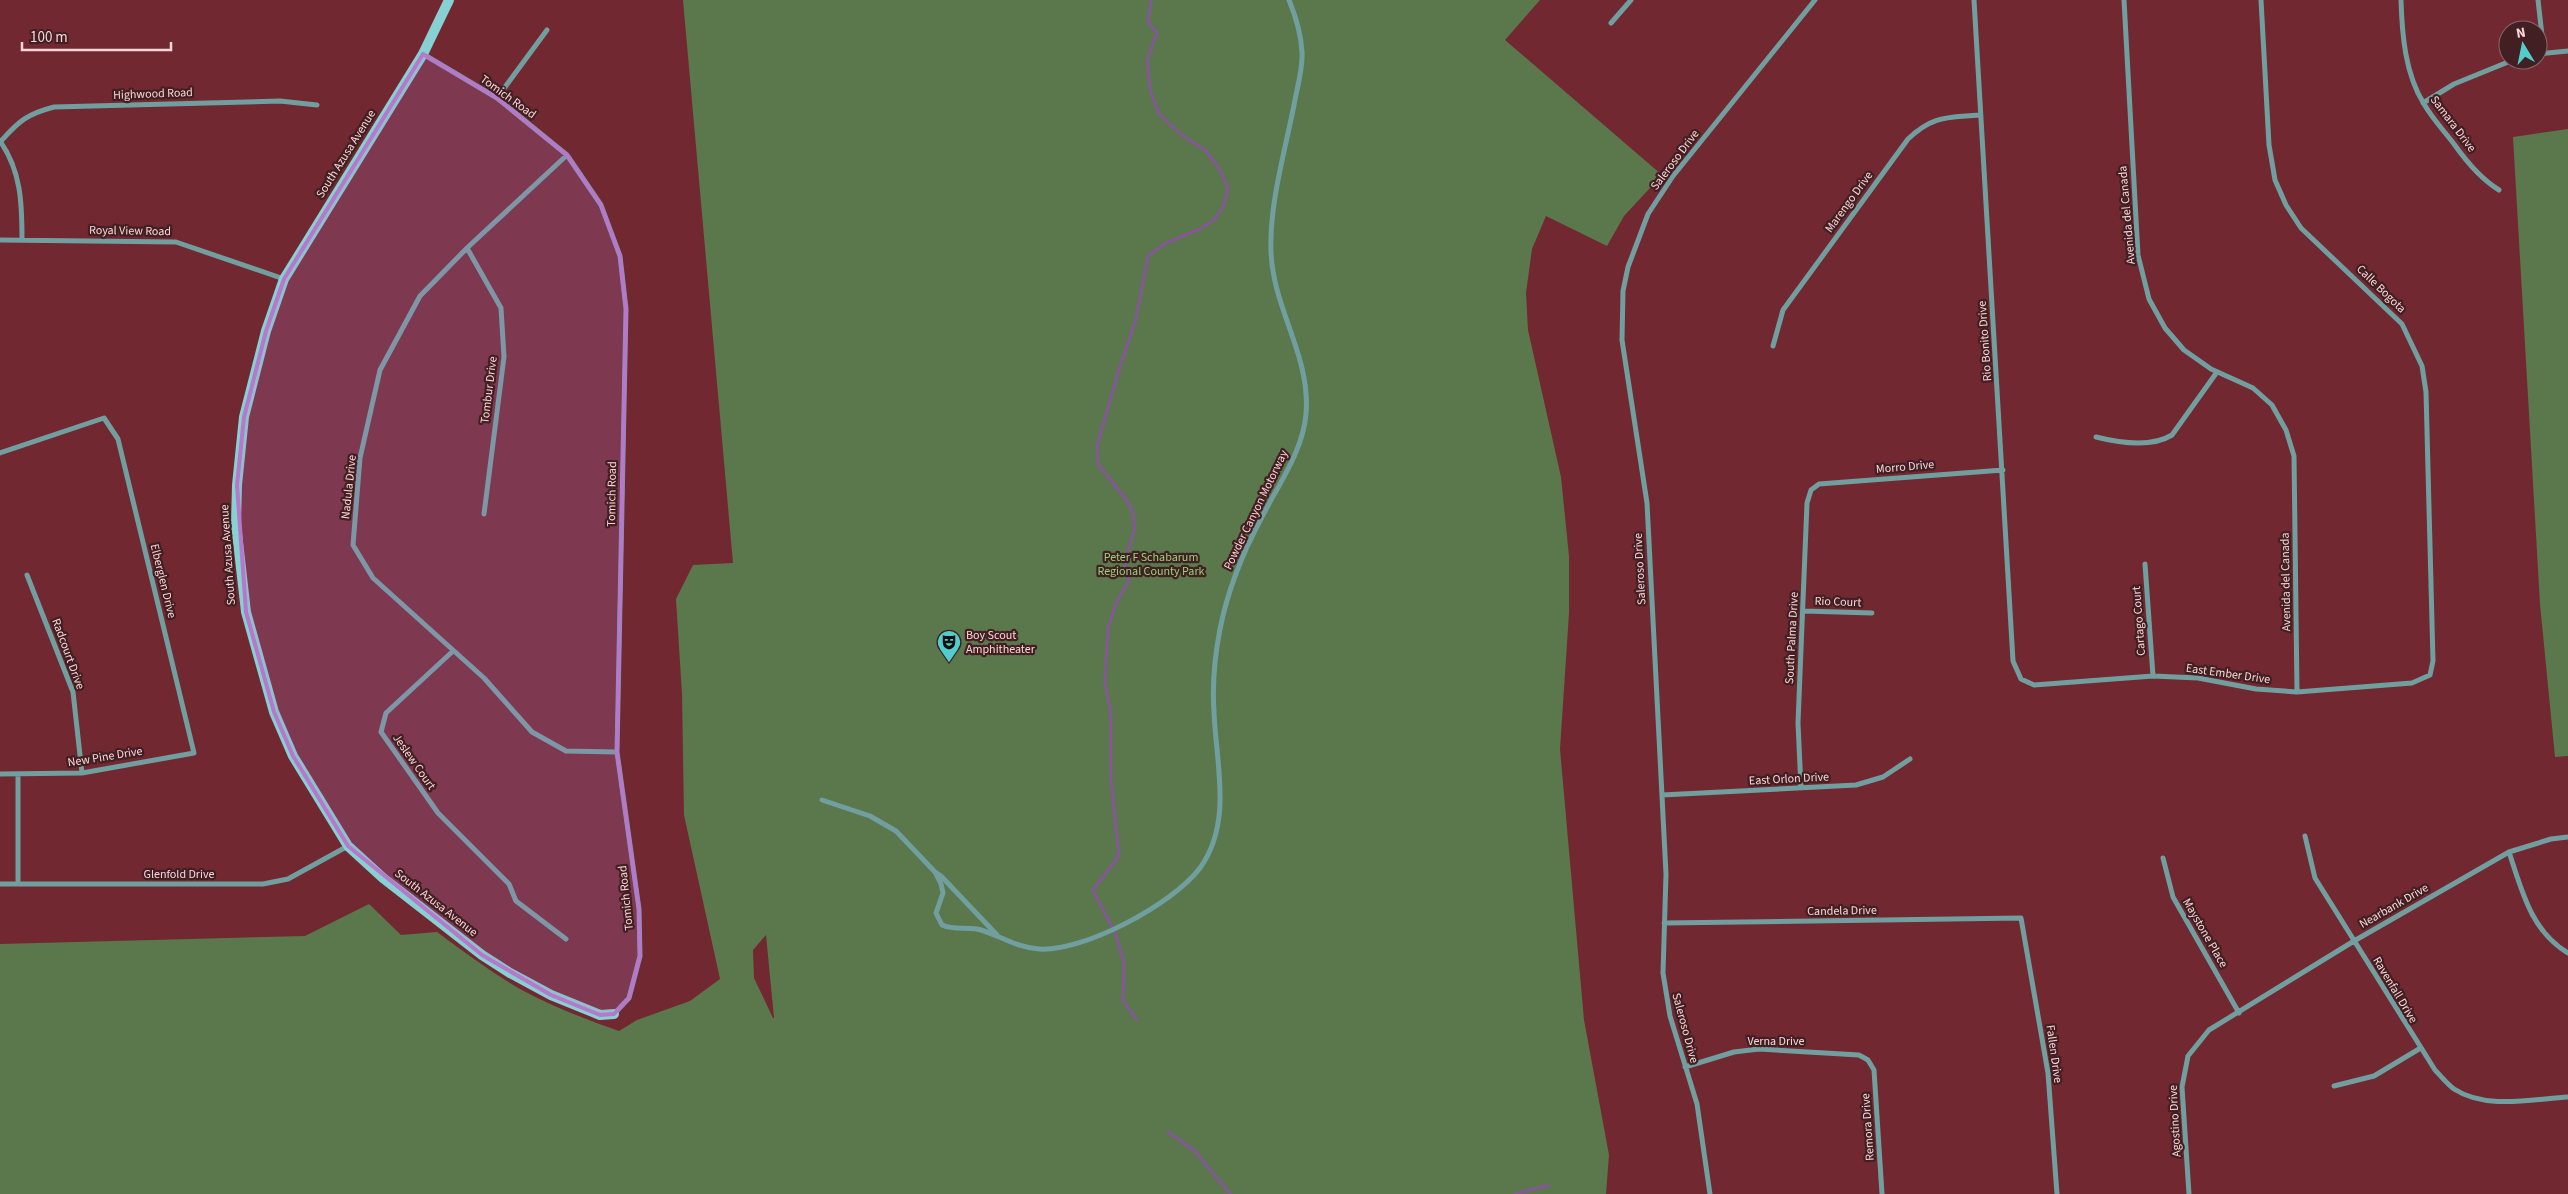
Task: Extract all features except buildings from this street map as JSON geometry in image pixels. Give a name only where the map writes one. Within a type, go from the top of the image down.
[{"type":"street","name":"South Azusa Avenue","points":[[449,0],[423,54],[284,279],[266,331],[244,417],[237,485],[240,569],[246,612],[274,712],[293,756],[348,846],[383,878],[474,949],[510,973],[551,994],[600,1015],[614,1014]]},
{"type":"street","name":"Powder Canyon Motorway","points":[[935,872],[943,889],[936,908],[938,922],[951,928],[978,930],[1026,948],[1041,950],[1078,945],[1158,906],[1181,889],[1201,866],[1215,841],[1220,802],[1214,690],[1220,630],[1240,562],[1298,447],[1306,416],[1304,372],[1277,293],[1271,254],[1273,213],[1301,66],[1298,26],[1289,0]]},
{"type":"street","points":[[1611,23],[1631,0]]},
{"type":"street","name":"Saleroso Drive","points":[[1710,1194],[1704,1136],[1697,1104],[1665,997],[1663,973],[1666,874],[1647,504],[1622,340],[1623,291],[1628,267],[1648,214],[1673,176],[1816,0]]},
{"type":"street","name":"Rio Bonito Drive","points":[[1974,0],[1979,115],[2003,470],[2013,661],[2022,680]]},
{"type":"street","name":"Avenida del Canada","points":[[2124,0],[2138,254],[2149,299],[2165,328],[2184,350],[2218,372],[2252,388],[2272,404],[2286,430],[2294,456],[2297,692]]},
{"type":"street","name":"Calle Bogota","points":[[2261,0],[2269,145],[2275,180],[2286,205],[2301,228],[2402,324],[2422,366],[2426,392],[2433,661],[2430,675]]},
{"type":"street","name":"Samara Drive","points":[[2401,0],[2402,27],[2408,65],[2423,103],[2461,154],[2488,183],[2499,190]]},
{"type":"street","points":[[2538,0],[2539,20]]},
{"type":"street","points":[[497,98],[547,30]]},
{"type":"street","points":[[2548,53],[2568,52]]},
{"type":"street","name":"Tomich Road","points":[[423,54],[497,98],[567,155],[601,205],[620,256],[626,309],[617,752],[639,909],[640,956],[629,998],[614,1014]]},
{"type":"street","points":[[2423,103],[2454,84],[2498,66]]},
{"type":"street","name":"Highwood Road","points":[[0,141],[17,122],[31,113],[54,107],[280,101],[317,105]]},
{"type":"street","name":"Marengo Drive","points":[[1773,346],[1783,310],[1908,139],[1923,125],[1942,118],[1979,115]]},
{"type":"street","points":[[0,141],[17,173],[22,199],[22,239]]},
{"type":"street","name":"Nadula Drive","points":[[567,155],[467,248],[420,296],[380,370],[360,458],[354,545],[373,578],[484,678],[532,732],[566,751],[617,752]]},
{"type":"street","name":"Royal View Road","points":[[0,240],[176,242],[284,279]]},
{"type":"street","name":"Tombur Drive","points":[[467,248],[501,308],[504,356],[484,514]]},
{"type":"street","points":[[2096,437],[2123,443],[2165,440],[2172,435],[2218,372]]},
{"type":"street","name":"Elberglen Drive","points":[[0,452],[104,418],[118,439],[194,752]]},
{"type":"street","name":"Morro Drive","points":[[1811,490],[1819,484],[2003,470]]},
{"type":"street","name":"South Palma Drive","points":[[1801,788],[1798,723],[1807,503],[1811,490]]},
{"type":"street","name":"Cartago Court","points":[[2145,564],[2153,676]]},
{"type":"street","name":"Radcourt Drive","points":[[27,575],[73,692],[82,773]]},
{"type":"street","name":"Rio Court","points":[[1804,611],[1872,614]]},
{"type":"street","name":"Jeslew Court","points":[[453,651],[386,713],[381,732],[438,812],[509,884],[516,901],[566,939]]},
{"type":"street","name":"East Ember Drive","points":[[2022,680],[2034,685],[2153,676],[2198,678],[2256,690],[2297,692],[2412,683],[2430,675]]},
{"type":"street","name":"New Pine Drive","points":[[0,774],[18,776],[82,773],[194,752]]},
{"type":"street","name":"East Orlon Drive","points":[[1662,795],[1856,785],[1883,777],[1910,759]]},
{"type":"street","points":[[18,776],[18,884]]},
{"type":"street","points":[[822,800],[870,816],[888,825],[941,876],[1000,939]]},
{"type":"street","name":"Ravenfall Drive","points":[[2304,836],[2315,878],[2420,1049],[2435,1070],[2455,1089],[2474,1097],[2499,1102],[2568,1097]]},
{"type":"street","name":"Nearbank Drive","points":[[2239,1013],[2354,941],[2509,852],[2551,839],[2568,837]]},
{"type":"street","name":"Glenfold Drive","points":[[0,884],[263,884],[288,879],[348,846]]},
{"type":"street","points":[[2509,852],[2529,911],[2551,942],[2568,953]]},
{"type":"street","name":"Maystone Place","points":[[2163,858],[2173,897],[2239,1013]]},
{"type":"street","name":"Candela Drive","points":[[1664,923],[2021,918]]},
{"type":"street","name":"Fallen Drive","points":[[2021,918],[2048,1073],[2057,1194]]},
{"type":"street","name":"Agostino Drive","points":[[2189,1194],[2182,1086],[2184,1070],[2188,1056],[2209,1030],[2239,1013]]},
{"type":"street","name":"Verna Drive","points":[[1685,1068],[1734,1052],[1759,1049],[1859,1055],[1868,1060]]},
{"type":"street","points":[[2334,1086],[2374,1076],[2420,1049]]},
{"type":"street","name":"Remora Drive","points":[[1868,1060],[1874,1070],[1882,1194]]},
{"type":"highlighted area","points":[[423,54],[497,98],[567,155],[601,205],[620,256],[626,309],[617,752],[639,909],[640,956],[629,998],[614,1014],[600,1015],[551,995],[482,955],[348,846],[293,756],[274,712],[246,612],[237,485],[244,417],[266,331],[284,279]]},
{"type":"green space","name":"Peter F Schabarum Regional County Park","points":[[683,0],[1540,0],[1505,40],[1662,175],[1624,216],[1607,246],[1546,216],[1532,249],[1526,293],[1528,330],[1561,477],[1569,556],[1569,613],[1560,749],[1584,1020],[1609,1155],[1606,1194],[0,1194],[0,944],[305,936],[369,904],[401,935],[437,932],[488,969],[520,989],[568,1012],[619,1031],[637,1020],[690,1001],[720,979],[684,815],[682,694],[676,599],[693,565],[733,563]],"holes":[[[766,935],[774,1018],[754,978],[753,950]]]},
{"type":"green space","points":[[2568,129],[2568,756],[2555,757],[2540,604],[2513,137]]},
{"type":"waterway","points":[[1137,1020],[1123,1000],[1124,964],[1116,935],[1093,890],[1119,856],[1111,779],[1111,713],[1105,683],[1108,628],[1117,601],[1129,581],[1125,561],[1135,528],[1131,506],[1098,464],[1097,446],[1136,319],[1148,256],[1164,244],[1200,229],[1214,220],[1224,205],[1228,188],[1219,168],[1205,150],[1183,136],[1159,114],[1150,90],[1147,60],[1157,33],[1148,22],[1151,0]]},
{"type":"waterway","points":[[1168,1132],[1195,1151],[1230,1194]]},
{"type":"waterway","points":[[1515,1194],[1549,1185]]},
{"type":"place","name":"Boy Scout Amphitheater","points":[[949,663]]}]
